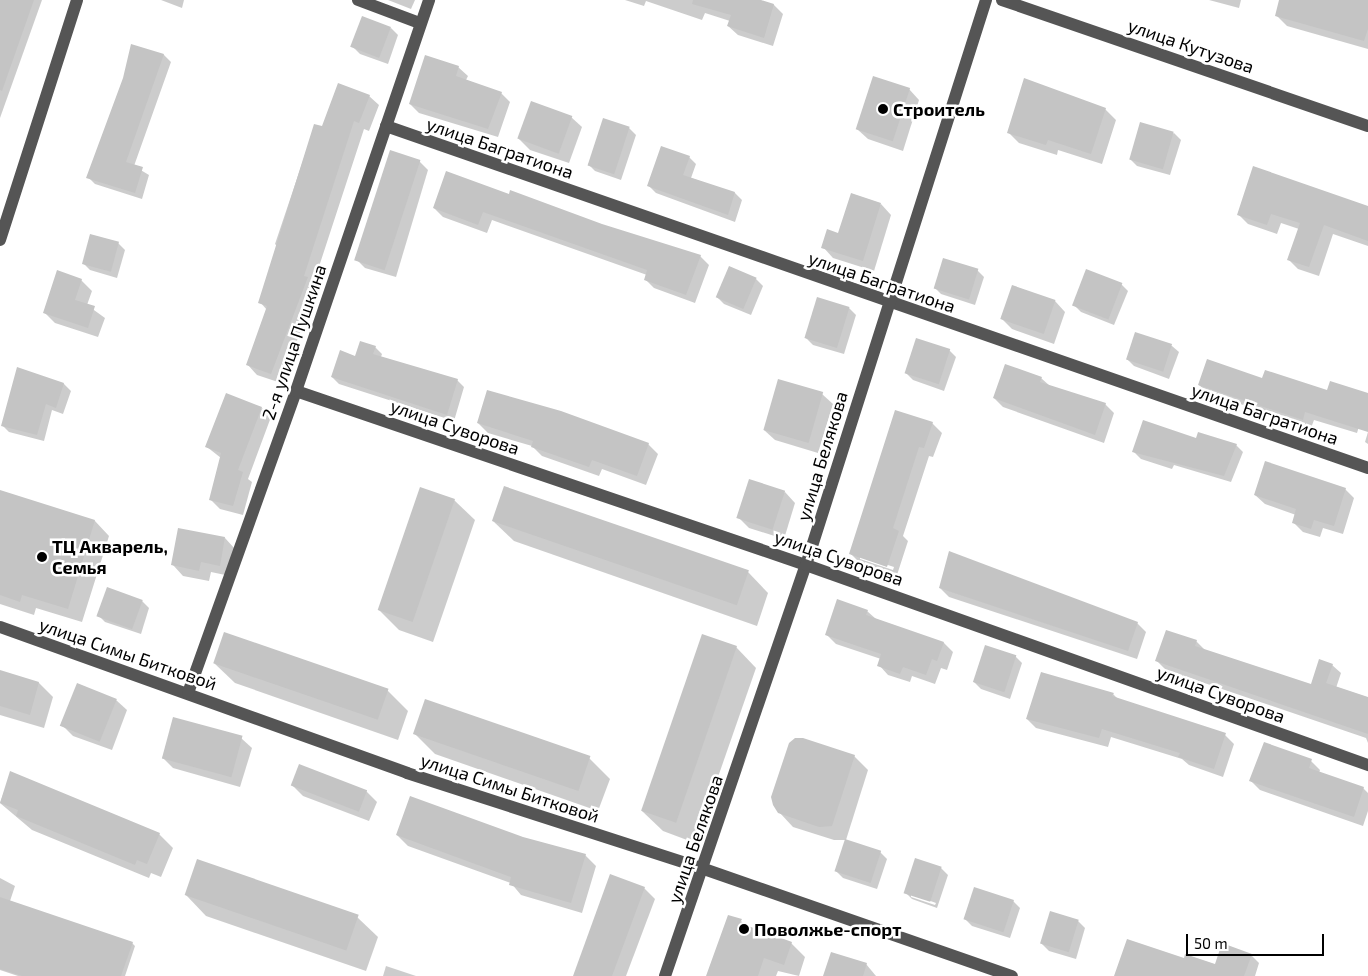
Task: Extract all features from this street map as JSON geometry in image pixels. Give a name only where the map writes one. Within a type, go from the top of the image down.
[{"type":"street","points":[[0,240],[77,0]]},
{"type":"street","points":[[358,0],[420,23]]},
{"type":"street","name":"2-я улица Пушкина","points":[[188,693],[296,391],[428,0]]},
{"type":"street","name":"улица Белякова","points":[[665,976],[704,869],[806,564],[986,0]]},
{"type":"street","name":"улица Кутузова","points":[[1002,0],[1368,126]]},
{"type":"street","name":"улица Багратиона","points":[[386,126],[888,303],[1368,468]]},
{"type":"street","name":"улица Суворова","points":[[296,391],[806,564],[1368,764]]},
{"type":"street","name":"улица Симы Битковой","points":[[0,628],[188,693],[407,773],[704,869],[1012,976]]},
{"type":"building","points":[[0,0],[34,0],[2,91],[0,90]]},
{"type":"building","points":[[693,0],[761,0],[774,4],[764,38],[727,26],[731,15],[692,4]]},
{"type":"building","points":[[1279,0],[1368,0],[1368,29],[1364,41],[1275,16]]},
{"type":"building","points":[[362,16],[391,27],[379,58],[350,47]]},
{"type":"building","points":[[131,44],[164,54],[126,162],[143,167],[135,193],[86,178],[123,78]]},
{"type":"building","points":[[425,55],[459,66],[456,76],[502,92],[488,129],[409,104]]},
{"type":"building","name":"Строитель","points":[[873,76],[910,88],[893,141],[856,129]]},
{"type":"building","points":[[1024,78],[1106,108],[1091,154],[1048,140],[1046,145],[1007,133]]},
{"type":"building","points":[[338,83],[370,95],[359,123],[354,121],[304,276],[308,277],[271,374],[246,365],[267,306],[258,303],[314,124],[322,126]]},
{"type":"building","points":[[531,101],[572,116],[559,154],[517,139]]},
{"type":"building","points":[[603,118],[630,127],[614,174],[588,166]]},
{"type":"building","points":[[1140,122],[1174,132],[1163,169],[1129,159]]},
{"type":"building","points":[[661,146],[690,156],[683,175],[735,192],[728,215],[647,186]]},
{"type":"building","points":[[390,150],[420,160],[385,270],[354,260]]},
{"type":"building","points":[[1253,166],[1368,206],[1368,241],[1324,225],[1309,267],[1287,260],[1300,223],[1271,214],[1267,225],[1237,215]]},
{"type":"building","points":[[446,171],[509,194],[510,190],[602,224],[701,255],[686,295],[644,280],[647,270],[483,212],[478,225],[433,208]]},
{"type":"building","points":[[851,193],[881,203],[863,261],[821,248],[827,229],[838,233]]},
{"type":"building","points":[[90,234],[119,242],[111,272],[82,264]]},
{"type":"building","points":[[943,258],[978,269],[969,299],[934,289]]},
{"type":"building","points":[[729,266],[757,278],[743,309],[716,297]]},
{"type":"building","points":[[1086,269],[1122,283],[1108,319],[1072,305]]},
{"type":"building","points":[[57,270],[82,279],[75,300],[95,306],[88,328],[43,313]]},
{"type":"building","points":[[1012,285],[1055,300],[1044,334],[1000,319]]},
{"type":"building","points":[[817,297],[850,307],[837,348],[804,338]]},
{"type":"building","points":[[1135,332],[1172,344],[1163,372],[1126,360]]},
{"type":"building","points":[[916,338],[950,349],[939,384],[905,373]]},
{"type":"building","points":[[360,341],[376,346],[373,354],[458,379],[447,415],[331,377],[340,350],[355,356]]},
{"type":"building","points":[[1207,359],[1262,378],[1265,370],[1327,390],[1330,381],[1368,393],[1368,432],[1305,412],[1303,420],[1198,385]]},
{"type":"building","points":[[1005,364],[1042,377],[1040,382],[1106,403],[1095,435],[993,398]]},
{"type":"building","points":[[17,367],[64,383],[56,408],[46,404],[37,435],[1,426]]},
{"type":"building","points":[[778,379],[823,392],[809,443],[763,430]]},
{"type":"building","points":[[487,390],[561,411],[649,443],[637,476],[592,460],[589,467],[531,447],[533,441],[477,423]]},
{"type":"building","points":[[226,393],[262,407],[238,470],[243,472],[233,506],[209,500],[221,453],[205,447]]},
{"type":"building","points":[[895,410],[933,422],[924,448],[919,447],[893,528],[899,531],[887,567],[849,554]]},
{"type":"building","points":[[1143,420],[1196,438],[1198,432],[1237,444],[1224,476],[1132,452]]},
{"type":"building","points":[[1265,461],[1346,488],[1334,526],[1314,520],[1311,529],[1292,523],[1296,509],[1254,495]]},
{"type":"building","points":[[749,479],[785,491],[772,530],[736,518]]},
{"type":"building","points":[[504,486],[749,570],[737,605],[492,521]]},
{"type":"building","points":[[420,487],[455,499],[413,622],[378,610]]},
{"type":"building","name":"ТЦ Акварель, Семья","points":[[0,490],[95,520],[68,609],[22,595],[20,602],[0,595]]},
{"type":"building","points":[[178,528],[225,537],[220,566],[201,562],[199,571],[171,565]]},
{"type":"building","points":[[949,551],[1138,622],[1128,651],[939,588]]},
{"type":"building","points":[[107,587],[143,600],[132,629],[96,616]]},
{"type":"building","points":[[837,599],[868,610],[866,615],[944,642],[937,661],[932,659],[926,675],[903,667],[900,674],[877,666],[881,654],[825,635]]},
{"type":"building","points":[[1166,630],[1197,640],[1195,646],[1311,684],[1319,659],[1333,664],[1326,683],[1368,697],[1368,734],[1155,661]]},
{"type":"building","points":[[224,632],[389,689],[378,720],[213,663]]},
{"type":"building","points":[[702,634],[737,646],[676,823],[641,811]]},
{"type":"building","points":[[985,645],[1016,655],[1004,692],[973,682]]},
{"type":"building","points":[[0,670],[39,682],[30,715],[0,706]]},
{"type":"building","points":[[1041,672],[1114,693],[1112,696],[1226,733],[1214,769],[1178,757],[1180,753],[1102,729],[1099,738],[1026,719]]},
{"type":"building","points":[[77,683],[117,699],[100,742],[60,726]]},
{"type":"building","points":[[425,699],[590,756],[578,791],[413,734]]},
{"type":"building","points":[[173,717],[243,736],[231,777],[162,759]]},
{"type":"building","points":[[795,738],[803,738],[855,755],[832,826],[819,827],[778,813],[773,805],[771,797],[789,743]]},
{"type":"building","points":[[1264,742],[1312,759],[1309,768],[1364,787],[1354,817],[1249,781]]},
{"type":"building","points":[[299,764],[367,790],[359,812],[291,785]]},
{"type":"building","points":[[10,771],[160,833],[147,864],[137,860],[135,865],[16,816],[18,810],[0,803]]},
{"type":"building","points":[[410,796],[523,837],[586,854],[571,903],[509,885],[511,877],[396,835]]},
{"type":"building","points":[[845,839],[881,851],[871,883],[834,871]]},
{"type":"building","points":[[915,858],[942,867],[930,902],[904,893]]},
{"type":"building","points":[[197,859],[359,915],[346,951],[185,895]]},
{"type":"building","points":[[610,874],[645,887],[612,976],[573,976]]},
{"type":"building","points":[[974,887],[1014,900],[1003,932],[963,919]]},
{"type":"building","points":[[0,897],[133,942],[121,976],[22,976],[0,969]]},
{"type":"building","points":[[1050,911],[1079,920],[1069,952],[1040,944]]},
{"type":"building","points":[[728,915],[742,919],[740,923],[792,942],[784,965],[764,958],[758,976],[706,976]]},
{"type":"building","points":[[1127,939],[1184,958],[1185,954],[1215,964],[1222,943],[1252,954],[1244,976],[1114,976]]},
{"type":"building","points":[[831,952],[867,963],[863,976],[823,976]]},
{"type":"place","name":"Строитель","points":[[883,109]]},
{"type":"place","name":"ТЦ Акварель, Семья","points":[[42,557]]},
{"type":"place","name":"Поволжье-спорт","points":[[744,929]]}]
